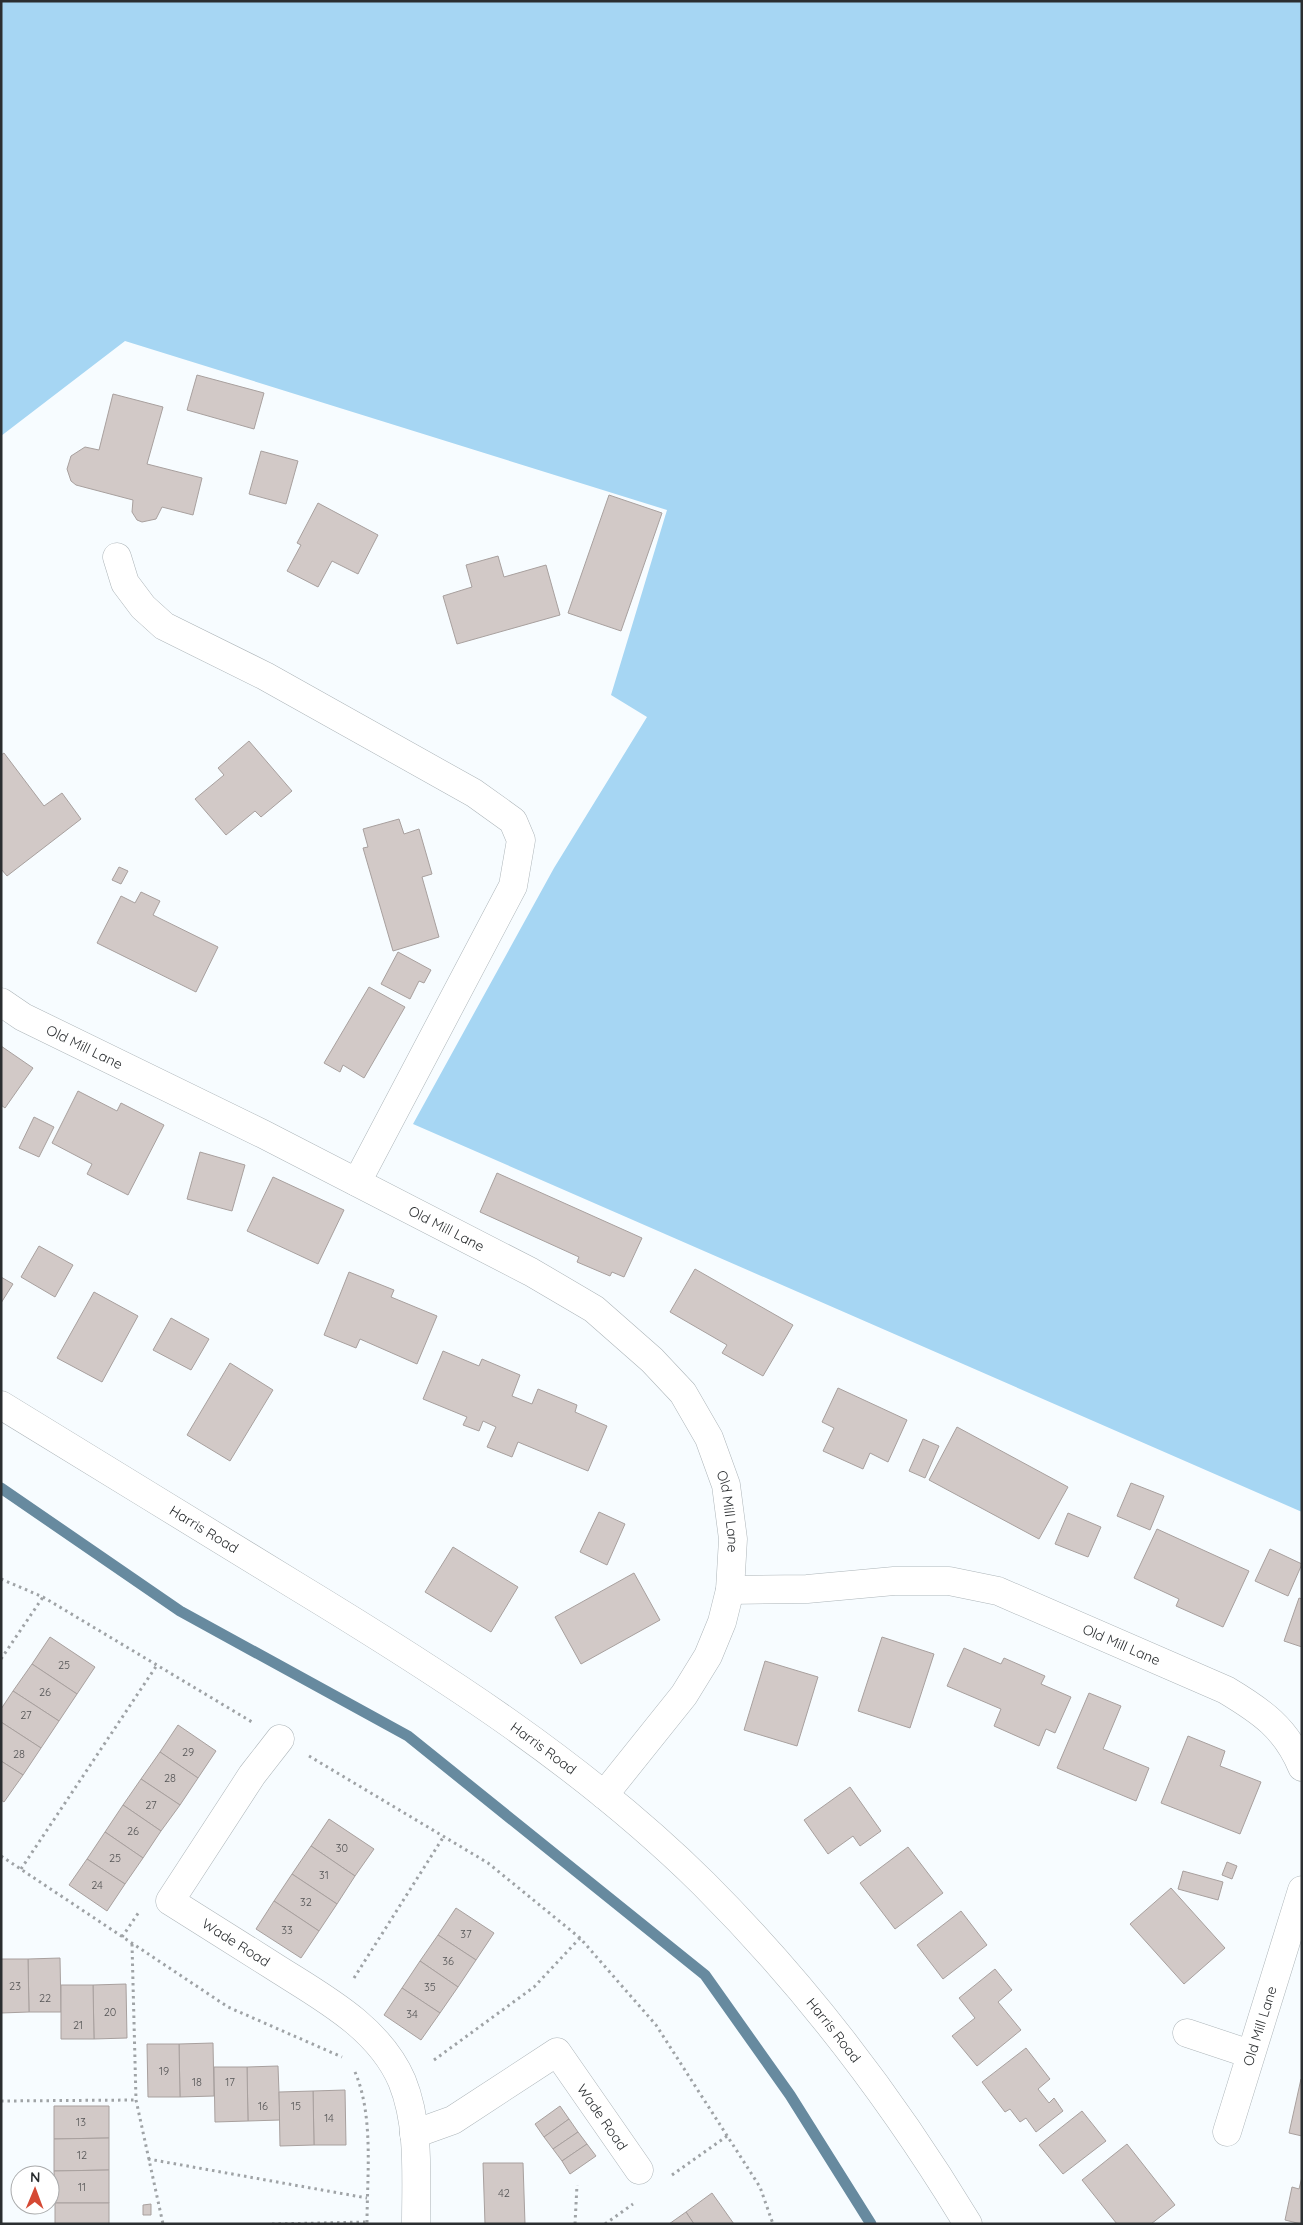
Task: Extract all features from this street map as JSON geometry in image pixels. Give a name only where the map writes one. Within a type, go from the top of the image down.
[{"type":"street","points":[[117,557],[125,582],[143,607],[164,626],[265,676],[474,793],[513,821],[521,840],[513,886],[357,1182]]},
{"type":"street","name":"Old Mill Lane","points":[[1,1002],[23,1017],[357,1182],[531,1272],[594,1309],[652,1360],[683,1392],[709,1438],[726,1485],[733,1539],[730,1590],[722,1622],[708,1656],[684,1695],[604,1795]]},
{"type":"street","name":"Harris Road","points":[[1,1406],[456,1686],[532,1739],[604,1795],[702,1882],[788,1972],[862,2065],[925,2153],[968,2224]]},
{"type":"street","name":"Old Mill Lane","points":[[730,1590],[807,1589],[904,1581],[949,1581],[998,1591],[1226,1690],[1261,1711],[1293,1746],[1302,1767]]},
{"type":"street","name":"Wade Road","points":[[280,1738],[252,1776],[170,1901],[337,2006],[366,2031],[385,2052],[402,2081],[412,2117],[416,2154],[416,2224]]},
{"type":"street","name":"Old Mill Lane","points":[[1227,2132],[1302,1890]]},
{"type":"street","points":[[1186,2033],[1250,2054]]},
{"type":"street","name":"Wade Road","points":[[414,2134],[453,2120],[557,2052],[639,2170]]},
{"type":"path","points":[[1,1579],[43,1596],[488,1863],[580,1938],[656,2024],[760,2187],[774,2224]]},
{"type":"path","points":[[1,1659],[43,1596]]},
{"type":"path","points":[[22,1869],[157,1665]]},
{"type":"path","points":[[337,2006],[444,1836]]},
{"type":"path","points":[[1,1856],[228,2007],[350,2060]]},
{"type":"path","points":[[434,2060],[534,1988],[580,1938]]},
{"type":"path","points":[[132,1943],[136,2100],[163,2224]]},
{"type":"path","points":[[272,2224],[367,2223],[366,2117],[364,2099],[354,2069]]},
{"type":"path","points":[[1,2102],[136,2100]]},
{"type":"path","points":[[148,2158],[367,2198]]},
{"type":"path","points":[[575,2224],[576,2185]]},
{"type":"shaded area","points":[[1,1],[1302,1],[1302,1512],[413,1124],[554,868],[647,717],[611,695],[667,510],[125,341],[1,436]]},
{"type":"building","points":[[197,375],[264,393],[254,429],[187,410]]},
{"type":"building","points":[[113,394],[163,407],[147,464],[202,478],[193,515],[162,507],[156,519],[142,522],[137,520],[132,512],[133,500],[76,485],[71,481],[67,469],[71,456],[85,447],[99,450]]},
{"type":"building","points":[[261,451],[298,461],[286,504],[249,494]]},
{"type":"building","points":[[609,495],[662,513],[621,631],[568,613]]},
{"type":"building","points":[[318,503],[378,535],[358,574],[332,561],[318,587],[287,571],[301,545],[297,543]]},
{"type":"building","points":[[498,556],[504,577],[546,565],[560,615],[457,644],[443,596],[472,587],[466,565]]},
{"type":"building","points":[[249,741],[292,791],[261,817],[255,811],[226,835],[195,799],[224,775],[218,768]]},
{"type":"building","points":[[4,753],[44,806],[62,793],[81,819],[7,876],[1,869],[1,755]]},
{"type":"building","points":[[399,819],[404,834],[419,829],[432,874],[422,877],[439,937],[393,951],[363,848],[368,847],[363,829]]},
{"type":"building","points":[[119,867],[128,871],[121,884],[112,880]]},
{"type":"building","points":[[141,892],[160,901],[153,915],[218,947],[196,992],[97,943],[121,896],[135,903]]},
{"type":"building","points":[[398,952],[431,970],[424,983],[419,981],[410,999],[381,984]]},
{"type":"building","points":[[369,987],[405,1007],[364,1078],[343,1065],[340,1072],[324,1063]]},
{"type":"building","points":[[1,1046],[33,1068],[5,1108],[1,1105]]},
{"type":"building","points":[[78,1091],[117,1111],[121,1103],[164,1125],[128,1195],[87,1174],[92,1164],[52,1143]]},
{"type":"building","points":[[34,1117],[54,1127],[39,1157],[19,1148]]},
{"type":"building","points":[[200,1152],[245,1165],[232,1211],[187,1199]]},
{"type":"building","points":[[497,1173],[642,1238],[624,1277],[612,1272],[610,1276],[577,1262],[579,1257],[480,1212]]},
{"type":"building","points":[[273,1177],[344,1210],[318,1264],[247,1231]]},
{"type":"building","points":[[39,1246],[73,1265],[55,1297],[21,1277]]},
{"type":"building","points":[[695,1269],[793,1325],[763,1376],[722,1353],[727,1345],[670,1312]]},
{"type":"building","points":[[349,1272],[394,1290],[391,1297],[437,1316],[417,1364],[360,1339],[356,1348],[324,1335]]},
{"type":"building","points":[[1,1277],[13,1284],[1,1303]]},
{"type":"building","points":[[94,1292],[138,1316],[102,1382],[57,1358]]},
{"type":"building","points":[[171,1318],[209,1339],[191,1370],[153,1350]]},
{"type":"building","points":[[443,1351],[479,1366],[482,1359],[520,1375],[512,1396],[532,1404],[538,1389],[577,1405],[575,1412],[607,1426],[588,1471],[518,1442],[512,1457],[487,1447],[496,1427],[483,1421],[479,1431],[463,1425],[467,1417],[423,1399]]},
{"type":"building","points":[[230,1363],[273,1390],[230,1461],[187,1435]]},
{"type":"building","points":[[838,1388],[907,1420],[888,1462],[870,1453],[863,1469],[823,1451],[834,1428],[822,1422]]},
{"type":"building","points":[[957,1427],[1068,1487],[1039,1539],[929,1480]]},
{"type":"building","points":[[923,1439],[939,1446],[925,1478],[909,1471]]},
{"type":"building","points":[[1131,1483],[1164,1496],[1150,1530],[1117,1516]]},
{"type":"building","points":[[599,1512],[625,1524],[607,1565],[580,1552]]},
{"type":"building","points":[[1068,1513],[1101,1527],[1088,1557],[1055,1544]]},
{"type":"building","points":[[1157,1529],[1249,1571],[1223,1627],[1176,1606],[1179,1599],[1134,1578]]},
{"type":"building","points":[[453,1547],[518,1587],[491,1632],[425,1592]]},
{"type":"building","points":[[1270,1549],[1302,1564],[1288,1596],[1255,1581]]},
{"type":"building","points":[[634,1573],[660,1620],[581,1664],[555,1617]]},
{"type":"building","points":[[1299,1598],[1302,1599],[1302,1647],[1284,1641]]},
{"type":"building","points":[[50,1637],[95,1667],[77,1694],[32,1664]]},
{"type":"building","points":[[882,1637],[934,1654],[910,1728],[858,1711]]},
{"type":"building","points":[[964,1648],[1001,1664],[1004,1658],[1045,1676],[1041,1684],[1071,1697],[1055,1733],[1046,1729],[1039,1746],[994,1726],[1001,1709],[947,1686]]},
{"type":"building","points":[[765,1661],[818,1677],[797,1746],[744,1730]]},
{"type":"building","points":[[32,1664],[77,1694],[59,1721],[13,1691]]},
{"type":"building","points":[[13,1691],[59,1721],[41,1748],[1,1722],[1,1709]]},
{"type":"building","points":[[1089,1693],[1121,1706],[1103,1749],[1149,1768],[1136,1801],[1057,1768]]},
{"type":"building","points":[[1,1722],[41,1748],[23,1775],[1,1761]]},
{"type":"building","points":[[178,1725],[216,1751],[198,1778],[160,1752]]},
{"type":"building","points":[[1188,1736],[1225,1751],[1220,1766],[1261,1782],[1240,1834],[1161,1803]]},
{"type":"building","points":[[160,1752],[198,1778],[180,1805],[141,1779]]},
{"type":"building","points":[[1,1761],[23,1775],[4,1802],[1,1800]]},
{"type":"building","points":[[141,1779],[180,1805],[161,1831],[123,1805]]},
{"type":"building","points":[[850,1787],[881,1831],[860,1846],[853,1836],[828,1854],[804,1820]]},
{"type":"building","points":[[123,1805],[161,1831],[143,1858],[105,1832]]},
{"type":"building","points":[[329,1819],[374,1849],[355,1876],[311,1846]]},
{"type":"building","points":[[105,1832],[143,1858],[125,1884],[87,1859]]},
{"type":"building","points":[[311,1846],[355,1876],[337,1904],[292,1874]]},
{"type":"building","points":[[908,1847],[943,1893],[895,1929],[860,1883]]},
{"type":"building","points":[[87,1859],[125,1884],[107,1911],[69,1885]]},
{"type":"building","points":[[1227,1862],[1237,1866],[1232,1879],[1222,1875]]},
{"type":"building","points":[[1183,1871],[1223,1882],[1218,1900],[1178,1889]]},
{"type":"building","points":[[292,1874],[337,1904],[319,1931],[274,1901]]},
{"type":"building","points":[[1171,1888],[1225,1948],[1184,1984],[1130,1924]]},
{"type":"building","points":[[274,1901],[319,1931],[301,1958],[256,1929]]},
{"type":"building","points":[[456,1908],[494,1933],[476,1960],[438,1935]]},
{"type":"building","points":[[961,1911],[987,1945],[943,1979],[917,1945]]},
{"type":"building","points":[[438,1935],[476,1960],[458,1987],[420,1961]]},
{"type":"building","points":[[60,1958],[61,2012],[29,2012],[28,1959]]},
{"type":"building","points":[[1,1959],[28,1959],[29,2012],[1,2013]]},
{"type":"building","points":[[420,1961],[458,1987],[440,2013],[402,1988]]},
{"type":"building","points":[[995,1969],[1012,1990],[998,2002],[1021,2030],[977,2066],[952,2036],[975,2018],[959,1998]]},
{"type":"building","points":[[126,1984],[127,2038],[94,2039],[93,1985]]},
{"type":"building","points":[[61,1985],[93,1985],[94,2039],[61,2039]]},
{"type":"building","points":[[402,1988],[440,2013],[421,2040],[384,2015]]},
{"type":"building","points":[[213,2043],[214,2096],[180,2097],[179,2044]]},
{"type":"building","points":[[147,2044],[179,2044],[180,2097],[148,2097]]},
{"type":"building","points":[[1026,2048],[1050,2079],[1038,2089],[1049,2103],[1054,2098],[1063,2111],[1036,2132],[1026,2118],[1020,2122],[1010,2109],[1005,2112],[982,2082]]},
{"type":"building","points":[[278,2066],[280,2120],[248,2121],[247,2067]]},
{"type":"building","points":[[214,2067],[247,2067],[248,2121],[215,2122]]},
{"type":"building","points":[[1302,2080],[1302,2136],[1289,2133]]},
{"type":"building","points":[[345,2090],[346,2145],[314,2145],[313,2091]]},
{"type":"building","points":[[313,2091],[314,2145],[280,2146],[279,2092]]},
{"type":"building","points":[[54,2106],[109,2106],[109,2138],[54,2139]]},
{"type":"building","points":[[560,2106],[569,2119],[544,2137],[535,2124]]},
{"type":"building","points":[[1082,2111],[1106,2141],[1063,2174],[1039,2145]]},
{"type":"building","points":[[569,2119],[578,2132],[553,2149],[544,2137]]},
{"type":"building","points":[[578,2132],[587,2144],[562,2161],[553,2149]]},
{"type":"building","points":[[109,2138],[109,2170],[60,2171],[60,2165],[54,2165],[54,2139]]},
{"type":"building","points":[[587,2144],[596,2156],[570,2174],[562,2161]]},
{"type":"building","points":[[1127,2144],[1175,2205],[1151,2224],[1117,2224],[1082,2180]]},
{"type":"building","points":[[483,2163],[523,2163],[525,2224],[485,2224]]},
{"type":"building","points":[[109,2170],[109,2203],[60,2203],[60,2171]]},
{"type":"building","points":[[1302,2177],[1301,2224],[1285,2220],[1292,2187],[1299,2189]]},
{"type":"building","points":[[712,2193],[734,2224],[694,2224],[686,2212]]},
{"type":"building","points":[[60,2203],[109,2203],[109,2224],[55,2224],[55,2215],[60,2215]]},
{"type":"building","points":[[151,2204],[151,2215],[143,2215],[143,2205]]},
{"type":"building","points":[[686,2212],[694,2224],[669,2224]]},
{"type":"waterway","points":[[1,1488],[180,1611],[408,1736],[705,1975],[790,2095],[871,2224]]}]
